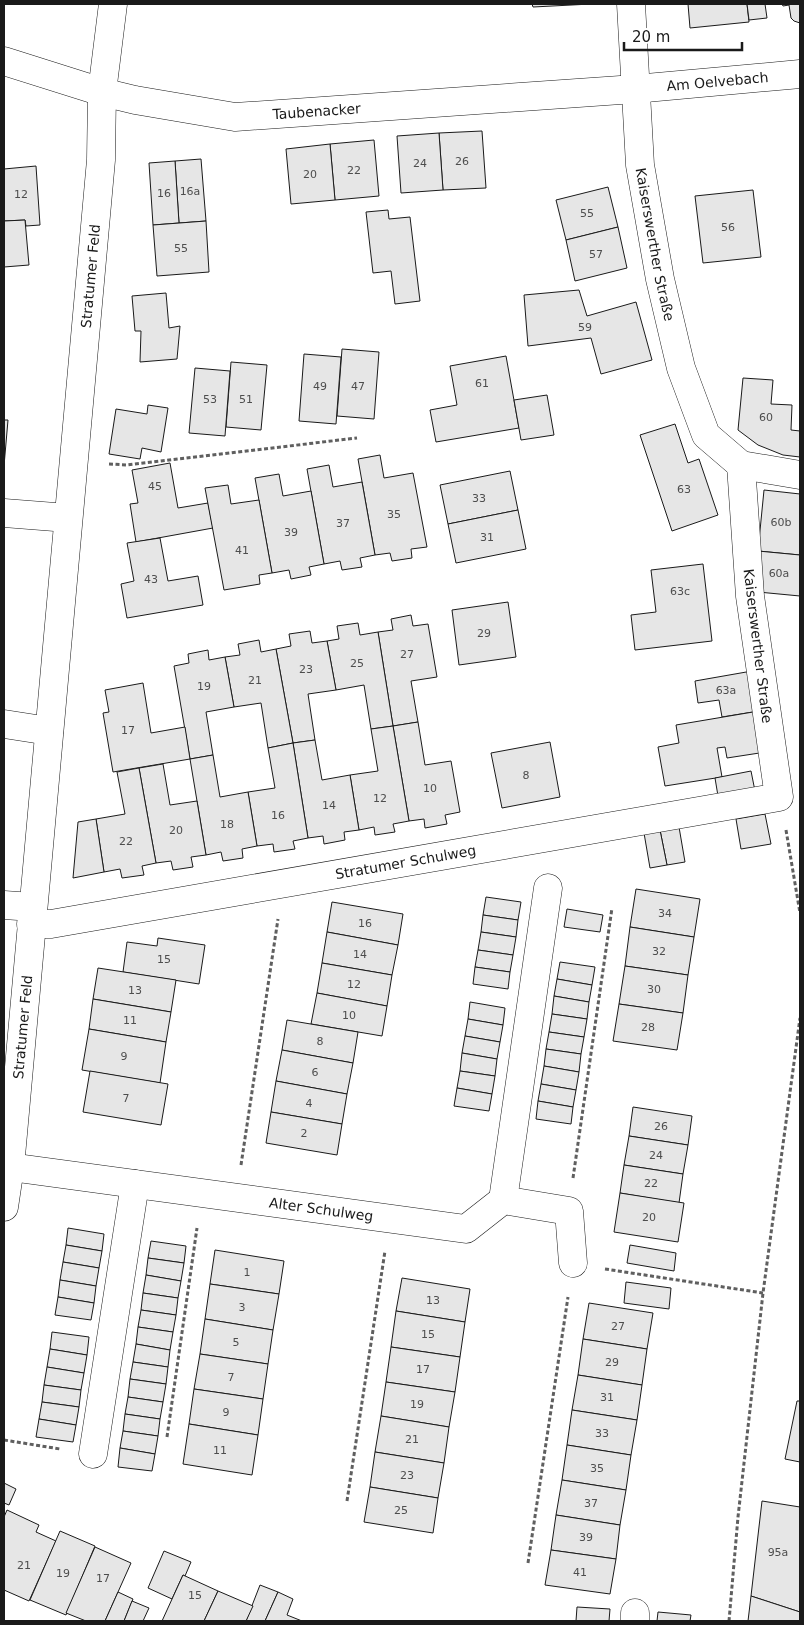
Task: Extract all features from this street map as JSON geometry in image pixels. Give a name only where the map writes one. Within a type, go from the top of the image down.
[{"type":"street","name":"Stratumer Feld","points":[[4,1207],[10,1167],[100,160],[102,92],[113,4]]},
{"type":"street","name":"Kaiserswerther Straße","points":[[631,4],[640,165],[660,280],[682,368],[706,435],[741,465],[750,596],[779,797]]},
{"type":"street","name":"Taubenacker","points":[[4,61],[102,92],[135,100],[235,117],[635,89]]},
{"type":"street","name":"Am Oelvebach","points":[[635,89],[800,74]]},
{"type":"street","points":[[741,465],[800,475]]},
{"type":"street","points":[[4,513],[68,518]]},
{"type":"street","points":[[4,724],[49,731]]},
{"type":"street","name":"Stratumer Schulweg","points":[[32,915],[51,924],[779,797]]},
{"type":"street","points":[[548,888],[503,1200],[569,1210],[573,1263]]},
{"type":"street","points":[[4,905],[32,915]]},
{"type":"street","name":"Alter Schulweg","points":[[10,1167],[466,1229],[503,1200]]},
{"type":"street","points":[[92,1454],[135,1184]]},
{"type":"path","points":[[73,461],[127,465],[357,438]]},
{"type":"path","points":[[779,797],[799,891],[800,913]]},
{"type":"path","points":[[569,1210],[612,908]]},
{"type":"path","points":[[236,1198],[279,912]]},
{"type":"path","points":[[729,1621],[762,1294],[800,1018]]},
{"type":"path","points":[[167,1436],[202,1193]]},
{"type":"path","points":[[347,1501],[390,1218]]},
{"type":"path","points":[[528,1563],[573,1263],[762,1294]]},
{"type":"path","points":[[4,1440],[92,1454]]},
{"type":"building","points":[[532,4],[591,4],[533,7]]},
{"type":"building","points":[[688,4],[747,4],[749,22],[690,28]]},
{"type":"building","points":[[747,4],[765,4],[767,18],[749,20]]},
{"type":"building","points":[[782,4],[800,4],[800,23],[791,18],[789,5],[783,6]]},
{"type":"building","points":[[482,131],[486,188],[443,190],[439,133]]},
{"type":"building","points":[[439,133],[443,190],[401,193],[397,136]]},
{"type":"building","points":[[374,140],[379,196],[335,200],[330,144]]},
{"type":"building","points":[[330,144],[335,200],[291,204],[286,149]]},
{"type":"building","points":[[201,159],[206,221],[179,223],[175,161]]},
{"type":"building","points":[[175,161],[179,223],[153,225],[149,163]]},
{"type":"building","points":[[36,166],[40,225],[26,226],[25,220],[4,221],[4,169]]},
{"type":"building","points":[[608,187],[618,227],[566,240],[556,200]]},
{"type":"building","points":[[753,190],[761,257],[703,263],[695,196]]},
{"type":"building","points":[[388,210],[389,219],[410,217],[420,301],[395,304],[391,271],[373,273],[366,212]]},
{"type":"building","points":[[25,220],[29,265],[4,267],[4,221]]},
{"type":"building","points":[[206,221],[209,272],[157,276],[153,225]]},
{"type":"building","points":[[618,227],[627,268],[575,281],[566,240]]},
{"type":"building","points":[[579,290],[587,316],[636,302],[652,360],[601,374],[591,338],[528,346],[524,295]]},
{"type":"building","points":[[166,293],[169,328],[180,326],[177,359],[140,362],[141,331],[135,331],[132,296]]},
{"type":"building","points":[[342,349],[379,352],[374,419],[337,416]]},
{"type":"building","points":[[304,354],[341,357],[336,424],[299,421]]},
{"type":"building","points":[[506,356],[519,428],[436,442],[430,410],[457,405],[450,366]]},
{"type":"building","points":[[231,362],[267,365],[261,430],[226,427]]},
{"type":"building","points":[[195,368],[230,371],[225,436],[189,433]]},
{"type":"building","points":[[743,378],[773,380],[771,404],[792,405],[791,430],[800,431],[800,457],[783,455],[758,445],[738,430]]},
{"type":"building","points":[[547,395],[554,435],[521,440],[514,400]]},
{"type":"building","points":[[148,405],[168,408],[161,452],[142,448],[140,459],[109,454],[116,409],[147,414]]},
{"type":"building","points":[[4,420],[8,420],[4,466]]},
{"type":"building","points":[[675,424],[688,463],[699,459],[718,515],[672,531],[640,435]]},
{"type":"building","points":[[380,455],[384,478],[413,473],[427,547],[411,549],[412,558],[392,561],[390,553],[375,555],[358,459]]},
{"type":"building","points":[[170,463],[178,508],[208,503],[213,528],[136,542],[130,504],[138,503],[132,470]]},
{"type":"building","points":[[329,465],[333,487],[362,482],[375,555],[360,558],[362,567],[342,570],[340,561],[324,564],[307,469]]},
{"type":"building","points":[[510,471],[518,510],[448,524],[440,485]]},
{"type":"building","points":[[279,474],[283,496],[311,491],[324,564],[309,567],[311,575],[291,579],[289,570],[272,573],[255,478]]},
{"type":"building","points":[[228,485],[231,504],[259,500],[272,573],[259,575],[260,584],[224,590],[205,488]]},
{"type":"building","points":[[764,490],[800,494],[800,555],[758,551]]},
{"type":"building","points":[[518,510],[526,549],[456,563],[448,524]]},
{"type":"building","points":[[160,538],[168,581],[198,576],[203,605],[127,618],[121,584],[134,581],[127,543]]},
{"type":"building","points":[[758,551],[800,555],[800,596],[758,592]]},
{"type":"building","points":[[703,564],[712,641],[635,650],[631,615],[656,612],[651,570]]},
{"type":"building","points":[[508,602],[516,657],[459,665],[452,610]]},
{"type":"building","points":[[411,615],[413,626],[428,624],[437,677],[411,681],[418,722],[393,726],[378,632],[393,630],[391,619]]},
{"type":"building","points":[[358,623],[360,635],[378,632],[393,726],[371,729],[364,685],[336,690],[327,641],[339,639],[337,626]]},
{"type":"building","points":[[310,631],[312,643],[327,641],[336,690],[308,694],[315,740],[293,743],[276,649],[291,646],[289,634]]},
{"type":"building","points":[[259,640],[261,652],[276,649],[293,743],[268,748],[261,703],[234,707],[225,657],[240,655],[238,644]]},
{"type":"building","points":[[208,650],[209,660],[225,657],[234,707],[206,712],[213,755],[190,759],[174,666],[189,663],[188,654]]},
{"type":"building","points":[[752,671],[759,711],[722,717],[719,700],[698,703],[695,681]]},
{"type":"building","points":[[143,683],[151,733],[185,727],[190,759],[113,772],[103,713],[109,712],[105,690]]},
{"type":"building","points":[[759,711],[766,752],[727,758],[725,747],[717,748],[722,777],[665,786],[658,747],[679,743],[676,725]]},
{"type":"building","points":[[418,722],[425,765],[451,761],[460,812],[445,815],[447,824],[425,828],[424,819],[409,821],[393,726]]},
{"type":"building","points":[[393,726],[409,821],[393,824],[395,832],[375,835],[374,827],[359,830],[350,775],[378,771],[371,729]]},
{"type":"building","points":[[315,740],[322,780],[350,775],[359,830],[344,832],[345,840],[324,844],[323,836],[308,838],[293,743]]},
{"type":"building","points":[[550,742],[560,797],[502,808],[491,753]]},
{"type":"building","points":[[293,743],[308,838],[293,841],[295,849],[274,852],[273,844],[257,846],[248,792],[275,788],[268,748]]},
{"type":"building","points":[[213,755],[220,797],[248,792],[257,846],[242,849],[243,858],[223,861],[221,852],[206,855],[190,759]]},
{"type":"building","points":[[163,764],[170,805],[197,801],[206,855],[191,857],[193,867],[173,870],[171,861],[156,863],[139,768]]},
{"type":"building","points":[[139,768],[156,863],[142,866],[144,875],[122,878],[120,869],[104,872],[96,819],[125,814],[117,772]]},
{"type":"building","points":[[751,771],[755,791],[718,796],[715,778]]},
{"type":"building","points":[[765,814],[771,844],[741,849],[736,819]]},
{"type":"building","points":[[96,819],[104,872],[73,878],[78,822]]},
{"type":"building","points":[[679,827],[685,862],[667,865],[660,830]]},
{"type":"building","points":[[660,830],[667,865],[650,868],[644,833]]},
{"type":"building","points":[[636,889],[700,899],[694,937],[630,927]]},
{"type":"building","points":[[486,897],[521,902],[518,920],[483,915]]},
{"type":"building","points":[[332,902],[403,914],[398,945],[327,932]]},
{"type":"building","points":[[567,909],[603,915],[600,932],[564,927]]},
{"type":"building","points":[[483,915],[518,920],[516,937],[481,932]]},
{"type":"building","points":[[630,927],[694,937],[688,975],[625,966]]},
{"type":"building","points":[[327,932],[398,945],[392,975],[322,963]]},
{"type":"building","points":[[481,932],[516,937],[513,955],[478,950]]},
{"type":"building","points":[[158,938],[205,945],[199,984],[123,972],[127,942],[157,946]]},
{"type":"building","points":[[478,950],[513,955],[510,972],[475,967]]},
{"type":"building","points":[[560,962],[595,967],[592,985],[557,979]]},
{"type":"building","points":[[322,963],[392,975],[387,1006],[317,993]]},
{"type":"building","points":[[625,966],[688,975],[683,1013],[619,1004]]},
{"type":"building","points":[[475,967],[510,972],[508,989],[473,984]]},
{"type":"building","points":[[98,968],[176,980],[171,1012],[93,999]]},
{"type":"building","points":[[557,979],[592,985],[589,1002],[554,996]]},
{"type":"building","points":[[317,993],[387,1006],[382,1036],[311,1024]]},
{"type":"building","points":[[554,996],[589,1002],[587,1019],[552,1014]]},
{"type":"building","points":[[93,999],[171,1012],[166,1042],[89,1029]]},
{"type":"building","points":[[470,1002],[505,1008],[503,1025],[468,1019]]},
{"type":"building","points":[[619,1004],[683,1013],[677,1050],[613,1041]]},
{"type":"building","points":[[552,1014],[587,1019],[584,1037],[549,1032]]},
{"type":"building","points":[[468,1019],[503,1025],[500,1042],[465,1036]]},
{"type":"building","points":[[287,1020],[358,1032],[353,1063],[282,1050]]},
{"type":"building","points":[[89,1029],[166,1042],[160,1083],[82,1070]]},
{"type":"building","points":[[549,1032],[584,1037],[581,1054],[546,1049]]},
{"type":"building","points":[[465,1036],[500,1042],[497,1059],[462,1053]]},
{"type":"building","points":[[546,1049],[581,1054],[579,1072],[544,1066]]},
{"type":"building","points":[[282,1050],[353,1063],[347,1094],[276,1081]]},
{"type":"building","points":[[462,1053],[497,1059],[495,1076],[460,1071]]},
{"type":"building","points":[[544,1066],[579,1072],[576,1090],[541,1084]]},
{"type":"building","points":[[90,1071],[168,1084],[161,1125],[83,1112]]},
{"type":"building","points":[[460,1071],[495,1076],[492,1094],[457,1088]]},
{"type":"building","points":[[276,1081],[347,1094],[342,1124],[271,1112]]},
{"type":"building","points":[[541,1084],[576,1090],[573,1107],[538,1101]]},
{"type":"building","points":[[457,1088],[492,1094],[489,1111],[454,1106]]},
{"type":"building","points":[[538,1101],[573,1107],[571,1124],[536,1119]]},
{"type":"building","points":[[633,1107],[692,1116],[688,1145],[629,1136]]},
{"type":"building","points":[[271,1112],[342,1124],[337,1155],[266,1143]]},
{"type":"building","points":[[629,1136],[688,1145],[683,1174],[624,1165]]},
{"type":"building","points":[[624,1165],[683,1174],[679,1203],[620,1193]]},
{"type":"building","points":[[620,1193],[684,1203],[678,1242],[614,1232]]},
{"type":"building","points":[[68,1228],[104,1234],[102,1251],[66,1245]]},
{"type":"building","points":[[151,1241],[186,1246],[184,1263],[148,1258]]},
{"type":"building","points":[[66,1245],[102,1251],[99,1268],[63,1262]]},
{"type":"building","points":[[630,1245],[676,1253],[674,1271],[627,1263]]},
{"type":"building","points":[[215,1250],[284,1261],[279,1294],[210,1284]]},
{"type":"building","points":[[148,1258],[184,1263],[181,1281],[146,1275]]},
{"type":"building","points":[[63,1262],[99,1268],[96,1286],[60,1280]]},
{"type":"building","points":[[146,1275],[181,1281],[178,1298],[143,1293]]},
{"type":"building","points":[[402,1278],[470,1289],[465,1322],[396,1311]]},
{"type":"building","points":[[60,1280],[96,1286],[94,1303],[58,1297]]},
{"type":"building","points":[[626,1282],[671,1288],[669,1309],[624,1303]]},
{"type":"building","points":[[210,1284],[279,1294],[273,1330],[205,1319]]},
{"type":"building","points":[[143,1293],[178,1298],[176,1315],[141,1310]]},
{"type":"building","points":[[58,1297],[94,1303],[91,1320],[55,1315]]},
{"type":"building","points":[[589,1303],[653,1313],[647,1349],[583,1339]]},
{"type":"building","points":[[141,1310],[176,1315],[173,1332],[138,1327]]},
{"type":"building","points":[[396,1311],[465,1322],[460,1357],[391,1347]]},
{"type":"building","points":[[205,1319],[273,1330],[268,1364],[200,1354]]},
{"type":"building","points":[[138,1327],[173,1332],[170,1350],[136,1344]]},
{"type":"building","points":[[52,1332],[89,1337],[87,1355],[50,1349]]},
{"type":"building","points":[[583,1339],[647,1349],[642,1385],[578,1375]]},
{"type":"building","points":[[136,1344],[170,1350],[168,1367],[133,1362]]},
{"type":"building","points":[[391,1347],[460,1357],[455,1392],[386,1382]]},
{"type":"building","points":[[50,1349],[87,1355],[84,1373],[47,1367]]},
{"type":"building","points":[[200,1354],[268,1364],[263,1399],[194,1389]]},
{"type":"building","points":[[133,1362],[168,1367],[166,1384],[130,1379]]},
{"type":"building","points":[[47,1367],[84,1373],[81,1390],[44,1385]]},
{"type":"building","points":[[578,1375],[642,1385],[637,1420],[572,1410]]},
{"type":"building","points":[[130,1379],[166,1384],[163,1402],[128,1397]]},
{"type":"building","points":[[386,1382],[455,1392],[449,1427],[381,1416]]},
{"type":"building","points":[[44,1385],[81,1390],[79,1407],[42,1402]]},
{"type":"building","points":[[194,1389],[263,1399],[258,1435],[189,1424]]},
{"type":"building","points":[[128,1397],[163,1402],[160,1419],[125,1414]]},
{"type":"building","points":[[797,1401],[800,1401],[800,1462],[785,1459]]},
{"type":"building","points":[[42,1402],[79,1407],[76,1425],[39,1419]]},
{"type":"building","points":[[572,1410],[637,1420],[631,1455],[567,1445]]},
{"type":"building","points":[[125,1414],[160,1419],[158,1436],[123,1431]]},
{"type":"building","points":[[381,1416],[449,1427],[444,1463],[375,1452]]},
{"type":"building","points":[[39,1419],[76,1425],[73,1442],[36,1437]]},
{"type":"building","points":[[189,1424],[258,1435],[252,1475],[183,1464]]},
{"type":"building","points":[[123,1431],[158,1436],[155,1454],[120,1448]]},
{"type":"building","points":[[567,1445],[631,1455],[626,1490],[562,1480]]},
{"type":"building","points":[[120,1448],[155,1454],[152,1471],[118,1467]]},
{"type":"building","points":[[375,1452],[444,1463],[438,1498],[370,1487]]},
{"type":"building","points":[[562,1480],[626,1490],[620,1525],[556,1515]]},
{"type":"building","points":[[4,1483],[16,1489],[9,1505],[4,1503]]},
{"type":"building","points":[[370,1487],[438,1498],[433,1533],[364,1522]]},
{"type":"building","points":[[762,1501],[800,1507],[800,1612],[751,1596]]},
{"type":"building","points":[[7,1510],[39,1525],[36,1532],[56,1541],[29,1601],[4,1590],[4,1517]]},
{"type":"building","points":[[556,1515],[620,1525],[616,1559],[551,1550]]},
{"type":"building","points":[[60,1531],[95,1546],[66,1615],[30,1600]]},
{"type":"building","points":[[95,1547],[131,1563],[105,1621],[86,1621],[66,1613]]},
{"type":"building","points":[[551,1550],[616,1559],[610,1594],[545,1585]]},
{"type":"building","points":[[164,1551],[191,1562],[172,1599],[148,1588]]},
{"type":"building","points":[[183,1575],[218,1591],[204,1621],[162,1621]]},
{"type":"building","points":[[260,1585],[278,1592],[265,1621],[246,1621]]},
{"type":"building","points":[[218,1591],[253,1606],[246,1621],[204,1621]]},
{"type":"building","points":[[118,1592],[133,1599],[124,1621],[105,1621]]},
{"type":"building","points":[[278,1592],[293,1599],[287,1615],[302,1621],[265,1621]]},
{"type":"building","points":[[751,1596],[800,1612],[800,1621],[748,1621]]},
{"type":"building","points":[[132,1601],[149,1608],[143,1621],[124,1621]]},
{"type":"building","points":[[577,1607],[610,1609],[609,1621],[576,1621]]},
{"type":"building","points":[[658,1612],[691,1615],[690,1621],[657,1621]]}]
